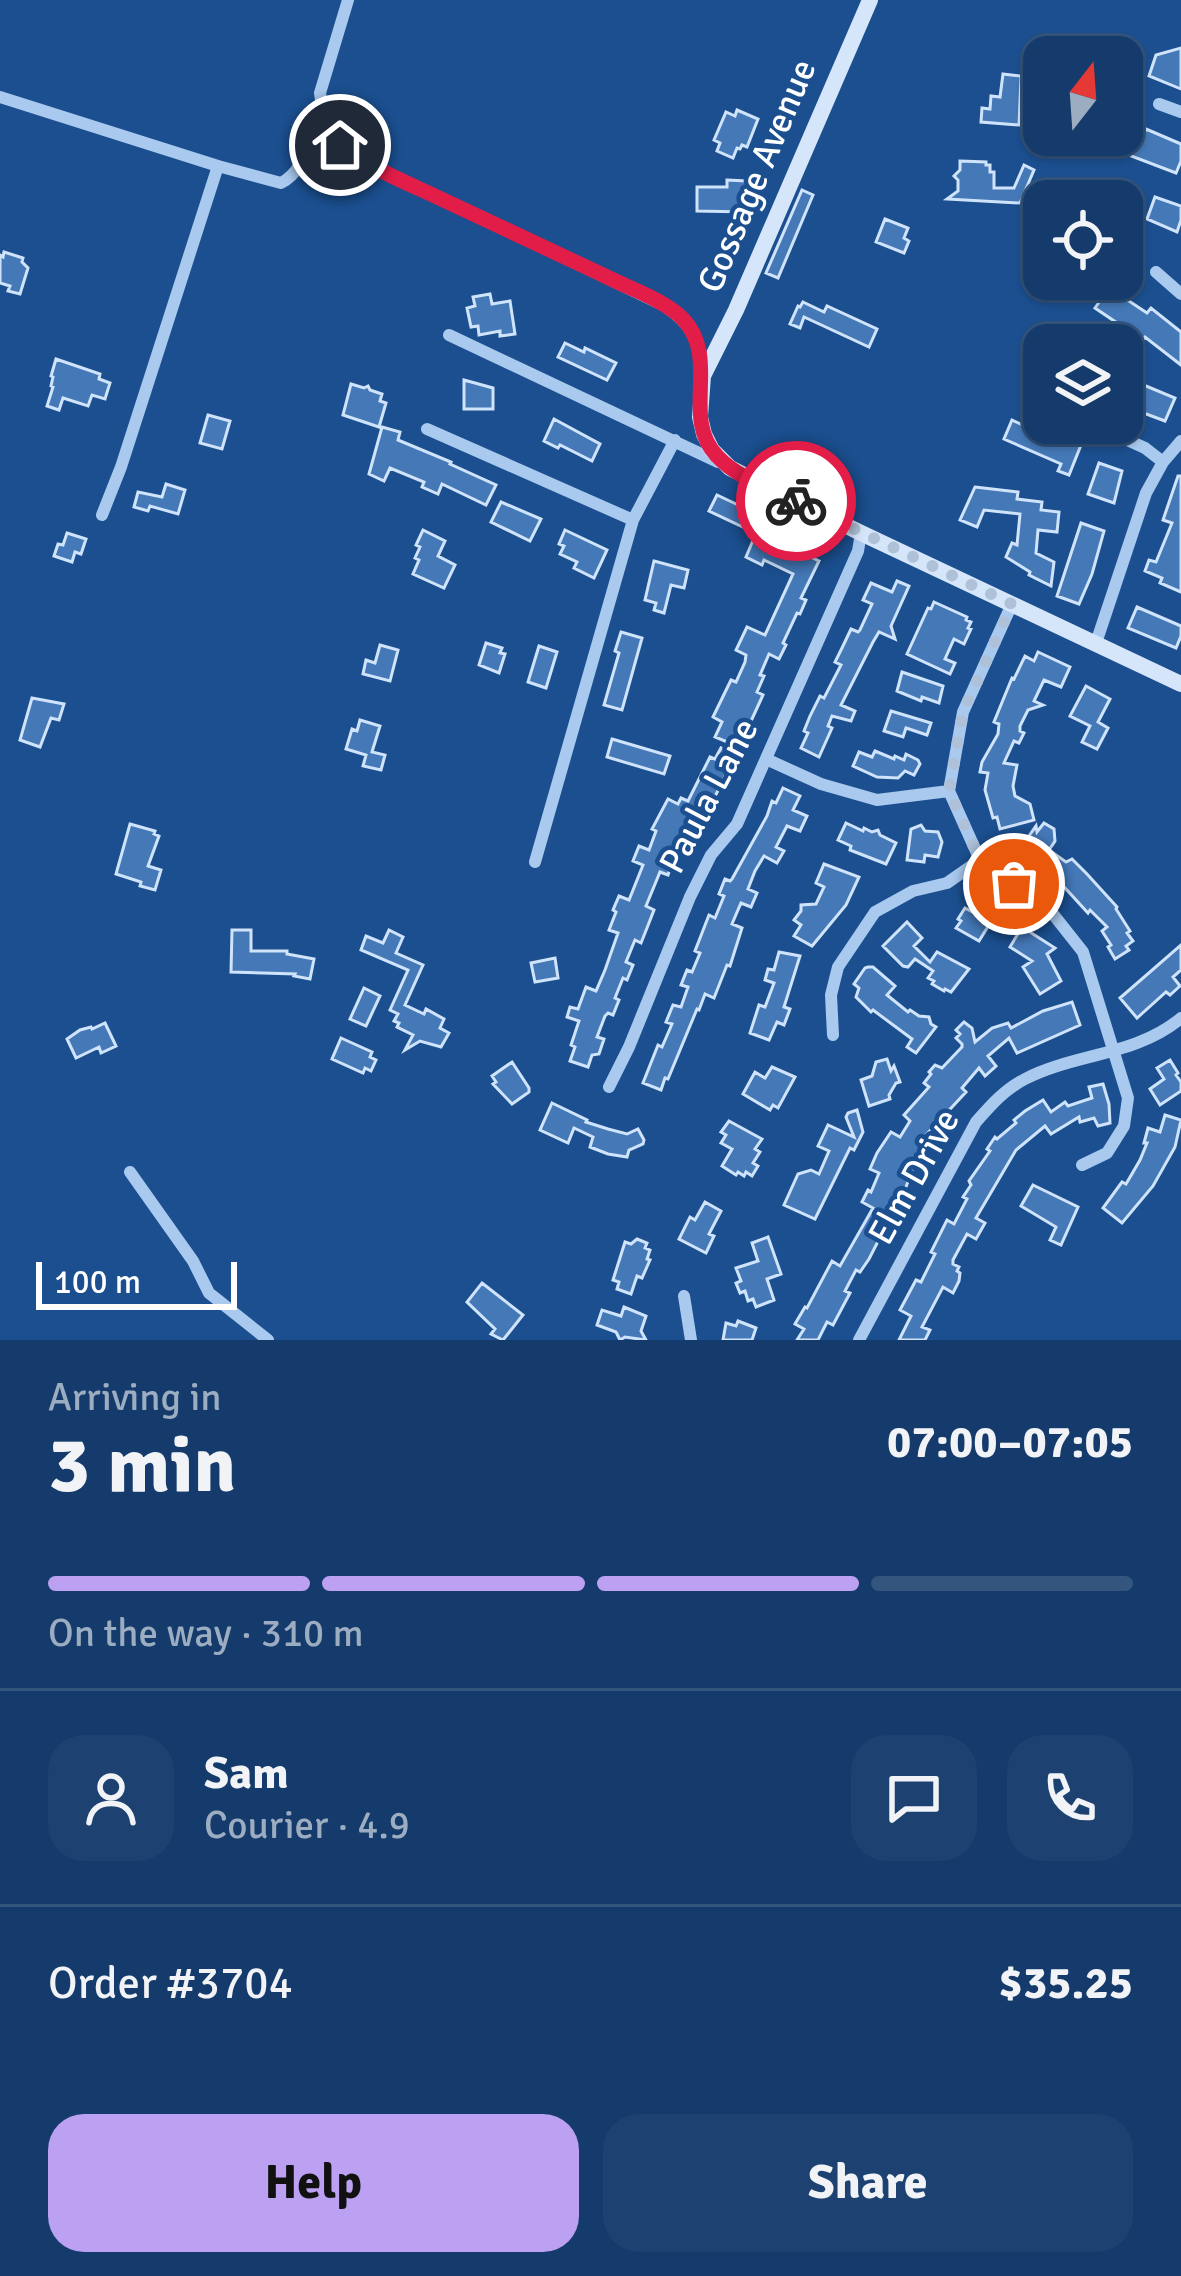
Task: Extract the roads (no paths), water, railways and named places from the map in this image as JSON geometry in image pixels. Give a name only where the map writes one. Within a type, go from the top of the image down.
[{"type":"street","points":[[348,0],[320,93],[332,135],[351,154],[681,317],[700,348],[704,434],[730,468]]},
{"type":"street","name":"Gossage Avenue","points":[[703,376],[869,0]]},
{"type":"street","points":[[0,97],[280,183],[288,181],[301,163],[322,113]]},
{"type":"street","points":[[1159,104],[1181,112]]},
{"type":"street","points":[[102,515],[218,166]]},
{"type":"street","points":[[1156,272],[1181,294]]},
{"type":"street","points":[[449,335],[1181,684]]},
{"type":"street","points":[[427,429],[633,520]]},
{"type":"street","points":[[536,862],[633,520],[675,440]]},
{"type":"street","points":[[1096,643],[1146,493],[1181,441]]},
{"type":"street","points":[[1136,444],[1163,462]]},
{"type":"street","name":"Paula Lane","points":[[609,1087],[690,897],[711,855],[737,824],[858,550],[861,533]]},
{"type":"street","points":[[1012,604],[963,712],[949,791],[980,860],[1049,909],[1083,952],[1128,1098],[1124,1126],[1106,1153],[1082,1165]]},
{"type":"street","points":[[766,759],[821,784],[877,800],[949,791]]},
{"type":"street","points":[[832,1034],[831,994],[838,967],[875,912],[913,891],[947,883],[980,860]]},
{"type":"street","name":"Elm Drive","points":[[859,1340],[976,1122],[997,1098],[1052,1067],[1114,1052],[1164,1032],[1181,1018]]},
{"type":"street","points":[[130,1172],[209,1293],[268,1340]]},
{"type":"street","points":[[684,1296],[692,1340]]}]
